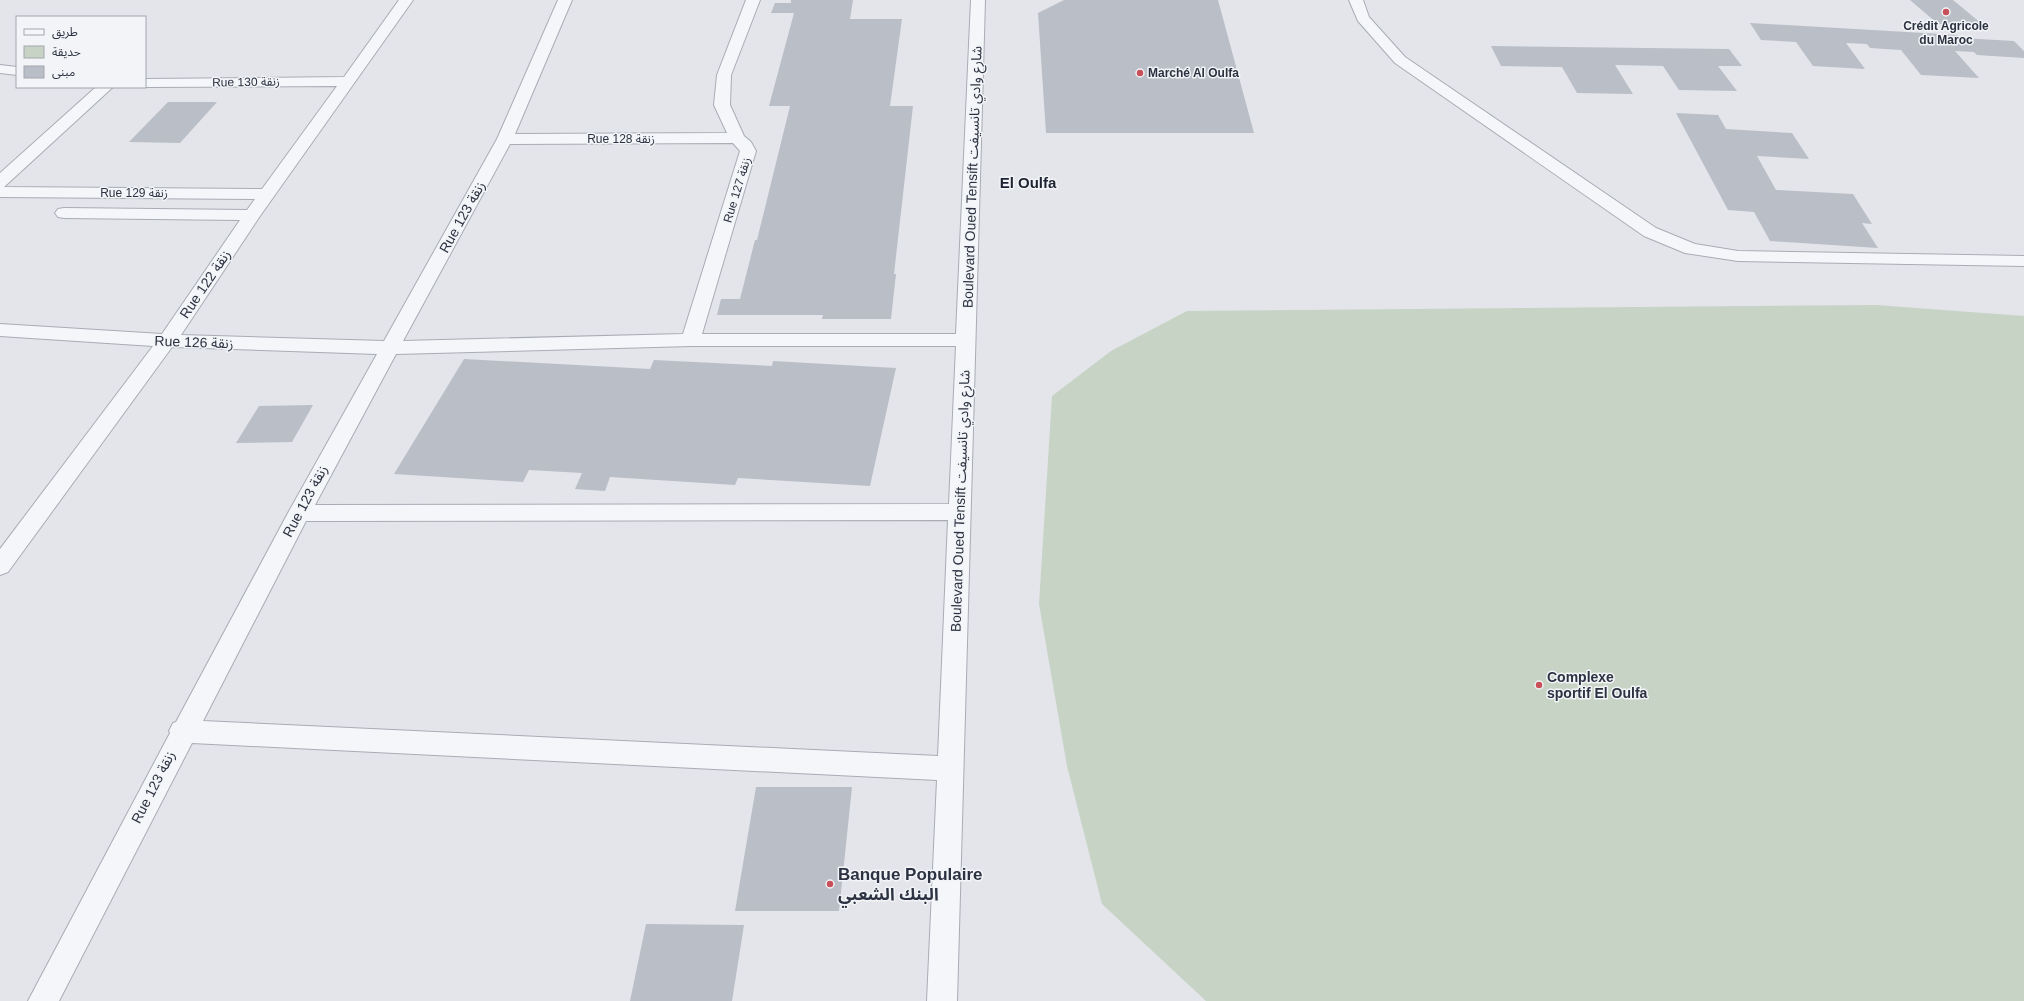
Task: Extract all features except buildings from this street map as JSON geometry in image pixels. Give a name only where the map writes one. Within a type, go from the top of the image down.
[{"type":"street","name":"Rue 122 زنقة","points":[[0,566],[167,341],[252,215],[406,0]]},
{"type":"street","name":"Rue 123 زنقة","points":[[43,1001],[182,731],[389,348],[505,140],[565,0]]},
{"type":"street","name":"Rue 127 زنقة","points":[[691,340],[748,152],[745,145],[737,138],[722,105],[724,75],[753,0]]},
{"type":"street","name":"Boulevard Oued Tensift شارع وادي تانسيفت","points":[[942,1001],[959,512],[967,340],[978,0]]},
{"type":"street","points":[[1356,0],[1363,18],[1400,60],[1650,232],[1691,249],[1738,256],[2024,261]]},
{"type":"street","points":[[0,69],[16,71]]},
{"type":"street","name":"Rue 130 زنقة","points":[[146,83],[348,81]]},
{"type":"street","points":[[0,183],[19,163],[105,88]]},
{"type":"street","name":"Rue 128 زنقة","points":[[505,140],[737,138]]},
{"type":"street","points":[[0,163],[19,163]]},
{"type":"street","name":"Rue 129 زنقة","points":[[0,192],[268,194]]},
{"type":"street","points":[[82,193],[64,213],[252,215]]},
{"type":"street","name":"Rue 126 زنقة","points":[[0,330],[167,341],[389,348],[691,340],[967,340]]},
{"type":"street","points":[[299,513],[959,512]]},
{"type":"street","points":[[182,731],[950,769]]},
{"type":"green space","name":"Complexe sportif El Oulfa","points":[[1876,305],[2024,316],[2024,1001],[1206,1001],[1102,904],[1067,766],[1039,604],[1052,396],[1111,351],[1187,311]]},
{"type":"place","name":"Crédit Agricole du Maroc","points":[[1946,12]]},
{"type":"place","name":"Marché Al Oulfa","points":[[1140,73]]},
{"type":"place","name":"Complexe sportif El Oulfa","points":[[1539,685]]},
{"type":"place","name":"Banque Populaire البنك الشعبي","points":[[830,884]]},
{"type":"district","name":"El Oulfa","points":[[1028,183]]}]
